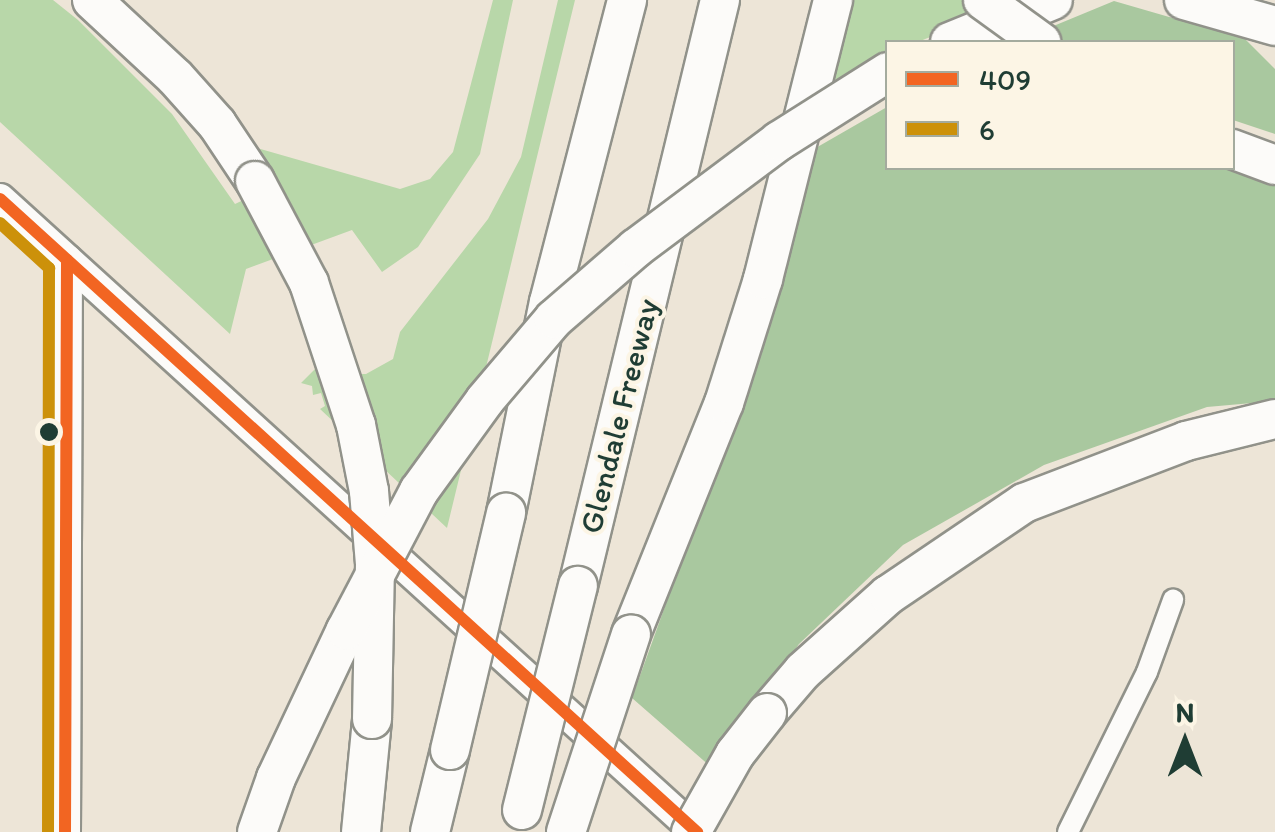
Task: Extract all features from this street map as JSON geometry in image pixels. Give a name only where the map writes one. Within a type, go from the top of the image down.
[{"type":"highway","points":[[92,0],[175,77],[216,124],[255,182],[309,282],[356,425],[369,491],[375,564],[372,719],[361,832]]},
{"type":"highway","points":[[430,832],[506,513],[549,302],[627,0]]},
{"type":"highway","name":"Glendale Freeway","points":[[519,821],[720,0]]},
{"type":"highway","points":[[566,832],[631,634],[724,403],[752,314],[834,0]]},
{"type":"highway","points":[[984,0],[1039,40]]},
{"type":"highway","points":[[955,40],[1053,0]]},
{"type":"highway","points":[[1184,0],[1275,26]]},
{"type":"highway","points":[[256,832],[276,778],[419,491],[485,400],[554,320],[636,248],[780,140],[885,74]]},
{"type":"highway","points":[[1235,150],[1275,165]]},
{"type":"highway","points":[[694,832],[735,754],[766,713],[803,671],[888,594],[1024,503],[1186,440],[1275,419]]},
{"type":"main road","points":[[0,200],[694,832]]},
{"type":"main road","points":[[64,832],[67,260]]},
{"type":"street","points":[[1068,832],[1147,672],[1173,600]]},
{"type":"green space","points":[[0,0],[53,0],[78,20],[172,114],[235,204],[275,185],[257,148],[400,189],[430,179],[453,152],[493,0],[513,0],[480,154],[418,247],[382,272],[352,230],[246,269],[230,334],[0,122]]},
{"type":"green space","points":[[558,0],[575,0],[447,528],[320,409],[325,406],[321,393],[313,395],[312,386],[301,383],[315,369],[327,374],[366,374],[393,359],[400,332],[488,219],[521,157]]},
{"type":"green space","points":[[845,0],[1018,0],[923,40],[885,40],[885,60],[821,94]]},
{"type":"green space","points":[[1114,1],[1245,39],[1275,69],[1275,134],[1235,121],[1235,40],[1020,40]]},
{"type":"green space","points":[[885,108],[885,170],[1235,169],[1275,177],[1275,401],[1207,407],[1044,465],[903,545],[799,644],[711,767],[632,698],[743,390],[807,153]]},
{"type":"transit line","name":"409","points":[[0,199],[697,832]]},
{"type":"transit line","name":"6","points":[[0,223],[49,268],[48,832]]},
{"type":"transit line","name":"409","points":[[65,832],[67,260]]}]
